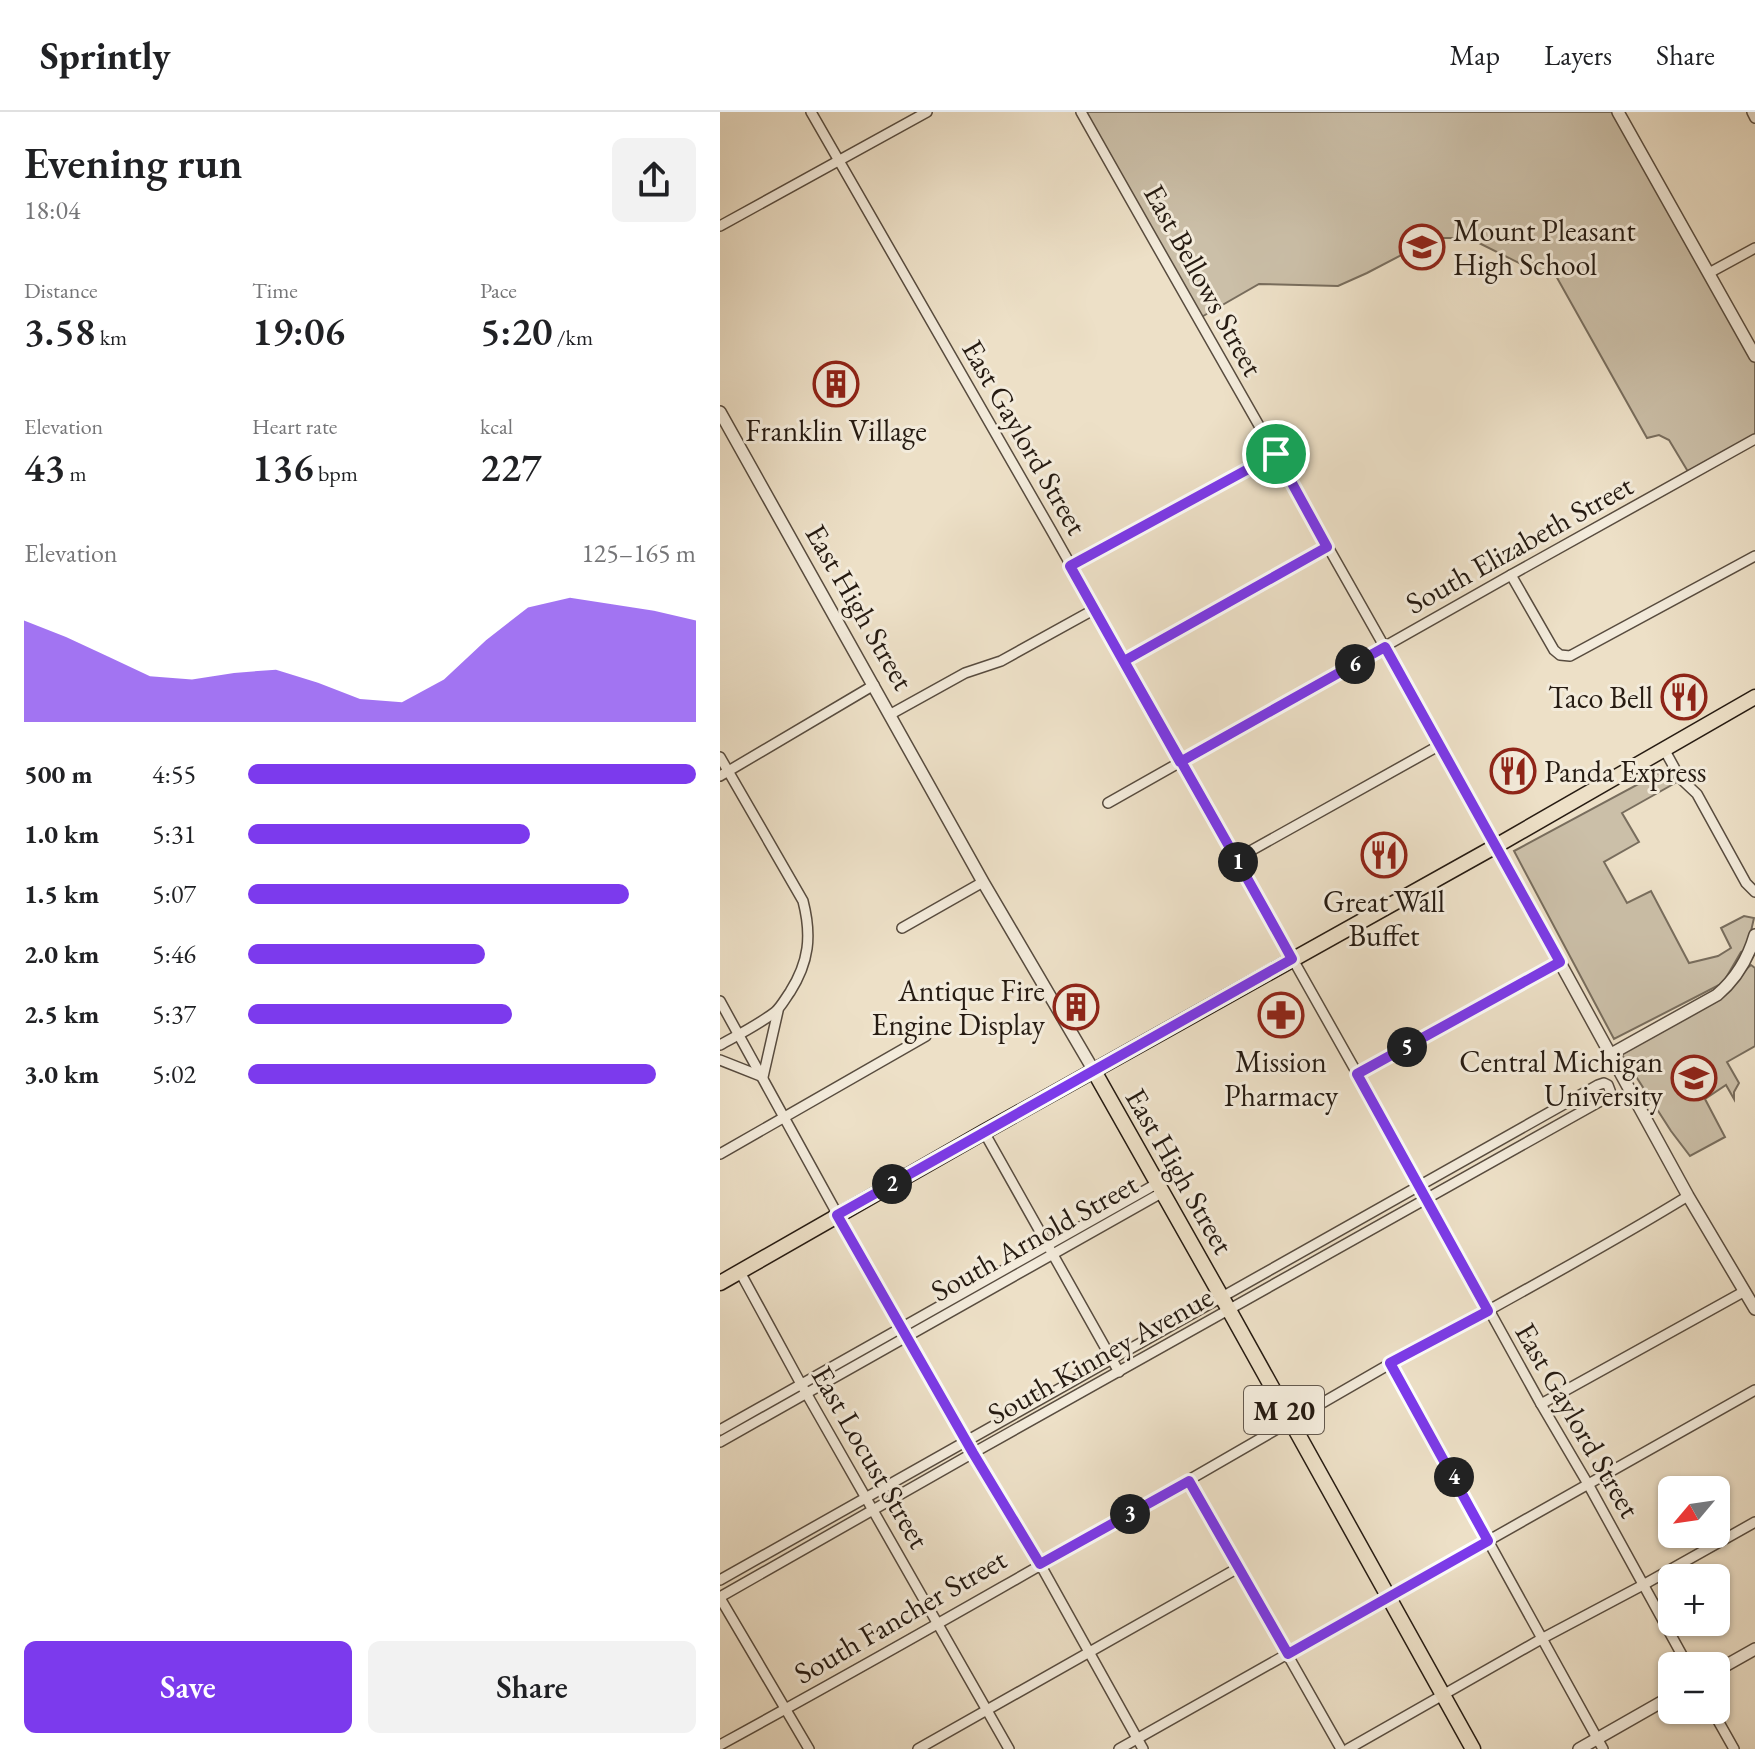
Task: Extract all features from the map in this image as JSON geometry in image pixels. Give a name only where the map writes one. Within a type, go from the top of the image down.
[{"type":"main road","points":[[720,1283],[1755,697]]},
{"type":"main road","name":"East High Street","points":[[1094,1071],[1473,1749]]},
{"type":"street","name":"East Gaylord Street","points":[[811,112],[1095,609],[1680,1652]]},
{"type":"street","points":[[720,226],[927,112]]},
{"type":"street","name":"East Bellows Street","points":[[1081,112],[1440,745],[1688,1196],[1755,1309]]},
{"type":"street","points":[[1618,112],[1755,356]]},
{"type":"street","points":[[1752,112],[1755,118]]},
{"type":"street","points":[[1709,273],[1755,248]]},
{"type":"street","name":"East High Street","points":[[720,412],[983,882],[1094,1071]]},
{"type":"street","name":"South Elizabeth Street","points":[[1108,803],[1755,439]]},
{"type":"street","points":[[1070,566],[1276,454]]},
{"type":"street","points":[[1124,661],[1327,547]]},
{"type":"street","points":[[1511,575],[1554,650],[1560,655],[1570,656],[1755,556]]},
{"type":"street","points":[[891,714],[965,673],[1001,661],[1095,609]]},
{"type":"street","points":[[724,774],[874,685]]},
{"type":"street","points":[[1236,859],[1440,745]]},
{"type":"street","points":[[1664,749],[1680,778],[1697,794],[1746,883],[1755,892]]},
{"type":"street","points":[[720,757],[724,774],[803,901],[807,918],[809,938],[806,959],[778,1011],[763,1077]]},
{"type":"street","points":[[902,928],[983,882]]},
{"type":"street","points":[[1611,1054],[1717,995],[1744,964],[1754,944]]},
{"type":"street","points":[[1357,1074],[1560,962]]},
{"type":"street","points":[[720,1001],[903,1333],[1040,1564],[1140,1744]]},
{"type":"street","points":[[720,1045],[778,1011]]},
{"type":"street","points":[[720,1154],[926,1036]]},
{"type":"street","points":[[720,1060],[763,1077]]},
{"type":"street","name":"South Kinney Avenue","points":[[720,1580],[1112,1359],[1225,1303],[1427,1198],[1606,1098],[1611,1093],[1608,1085],[1598,1085],[1420,1185],[1225,1303],[1119,1372],[720,1598]]},
{"type":"street","points":[[984,1132],[1119,1372]]},
{"type":"street","name":"South Arnold Street","points":[[720,1430],[804,1388],[1160,1188]]},
{"type":"street","name":"South Fancher Street","points":[[720,1745],[939,1624],[1390,1363],[1488,1311],[1688,1196]]},
{"type":"street","name":"East Locust Street","points":[[740,1272],[1009,1749]]},
{"type":"street","points":[[1541,1404],[1745,1291]]},
{"type":"street","points":[[1390,1363],[1600,1744]]},
{"type":"street","name":"South Arnold Street","points":[[720,1442],[804,1388]]},
{"type":"street","points":[[1119,1749],[1140,1744],[1288,1654],[1755,1390]]},
{"type":"street","points":[[1189,1481],[1341,1749]]},
{"type":"street","points":[[1348,1749],[1755,1522]]},
{"type":"street","points":[[918,1749],[1238,1568]]},
{"type":"street","points":[[720,1598],[809,1749]]},
{"type":"street","points":[[1730,1663],[1755,1649]]},
{"type":"street","points":[[1579,1749],[1600,1744],[1658,1705]]},
{"type":"street","points":[[1720,1724],[1734,1749]]},
{"type":"shaded area","points":[[1081,112],[1618,112],[1755,356],[1755,439],[1690,475],[1669,440],[1659,435],[1647,438],[1551,267],[1539,273],[1473,240],[1434,238],[1338,286],[1259,284],[1198,319]]},
{"type":"shaded area","points":[[1668,768],[1677,782],[1622,813],[1639,842],[1604,862],[1627,903],[1651,891],[1689,963],[1718,956],[1731,948],[1721,928],[1744,916],[1754,918],[1747,949],[1741,952],[1723,983],[1614,1039],[1514,851]]},
{"type":"shaded area","points":[[1751,965],[1755,968],[1755,1046],[1727,1062],[1739,1083],[1734,1099],[1726,1085],[1705,1099],[1725,1137],[1690,1156],[1619,1050],[1705,1002]]},
{"type":"place","name":"Mount Pleasant High School","points":[[1422,247]]},
{"type":"place","name":"Franklin Village","points":[[836,384]]},
{"type":"place","name":"Taco Bell","points":[[1684,697]]},
{"type":"place","name":"Panda Express","points":[[1513,771]]},
{"type":"place","name":"Great Wall Buffet","points":[[1384,855]]},
{"type":"place","name":"Antique Fire Engine Display","points":[[1076,1007]]},
{"type":"place","name":"Mission Pharmacy","points":[[1281,1015]]},
{"type":"place","name":"Central Michigan University","points":[[1694,1078]]},
{"type":"route","points":[[1276,454],[1070,566],[1180,762],[1385,647],[1560,962],[1357,1074],[1488,1311],[1390,1363],[1488,1541],[1288,1654],[1189,1481],[1040,1564],[837,1215],[1292,959],[1180,762],[1124,661],[1327,547],[1276,454]]}]
